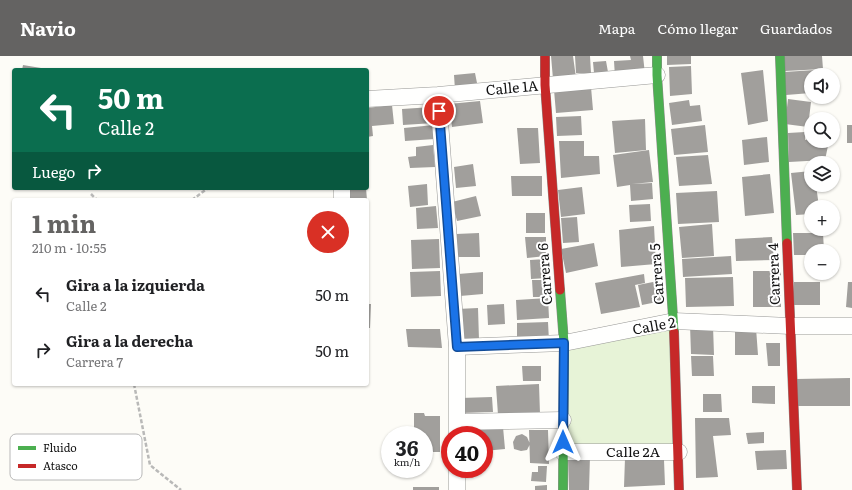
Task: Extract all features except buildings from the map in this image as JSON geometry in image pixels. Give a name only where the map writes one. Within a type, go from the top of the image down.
[{"type":"street","name":"Carrera 6","points":[[545,56],[545,85],[564,343],[563,490]]},
{"type":"street","name":"Carrera 5","points":[[657,56],[657,75],[674,321],[679,490]]},
{"type":"street","name":"Carrera 4","points":[[780,56],[797,490]]},
{"type":"street","name":"Calle 1A","points":[[369,98],[438,95],[657,75]]},
{"type":"street","points":[[438,95],[457,347],[457,426]]},
{"type":"street","name":"Calle 2","points":[[457,347],[564,343],[674,321],[790,326],[852,326]]},
{"type":"street","points":[[484,426],[564,420]]},
{"type":"street","name":"Calle 2A","points":[[563,452],[678,452]]},
{"type":"street","points":[[456,478],[456,490]]},
{"type":"path","points":[[195,198],[205,190]]},
{"type":"path","points":[[91,194],[95,198]]},
{"type":"path","points":[[134,386],[150,466],[181,490]]},
{"type":"green space","points":[[674,321],[679,452],[563,452],[564,343]]},
{"type":"traffic: fast","points":[[657,56],[674,332]]},
{"type":"traffic: fast","points":[[780,56],[787,243]]},
{"type":"traffic: fast","points":[[560,290],[564,343],[563,490]]},
{"type":"traffic: jam","points":[[545,56],[545,85],[560,290]]},
{"type":"traffic: jam","points":[[787,243],[797,490]]},
{"type":"traffic: jam","points":[[674,332],[679,490]]},
{"type":"route","points":[[439,111],[457,347],[564,343],[563,442]]}]
